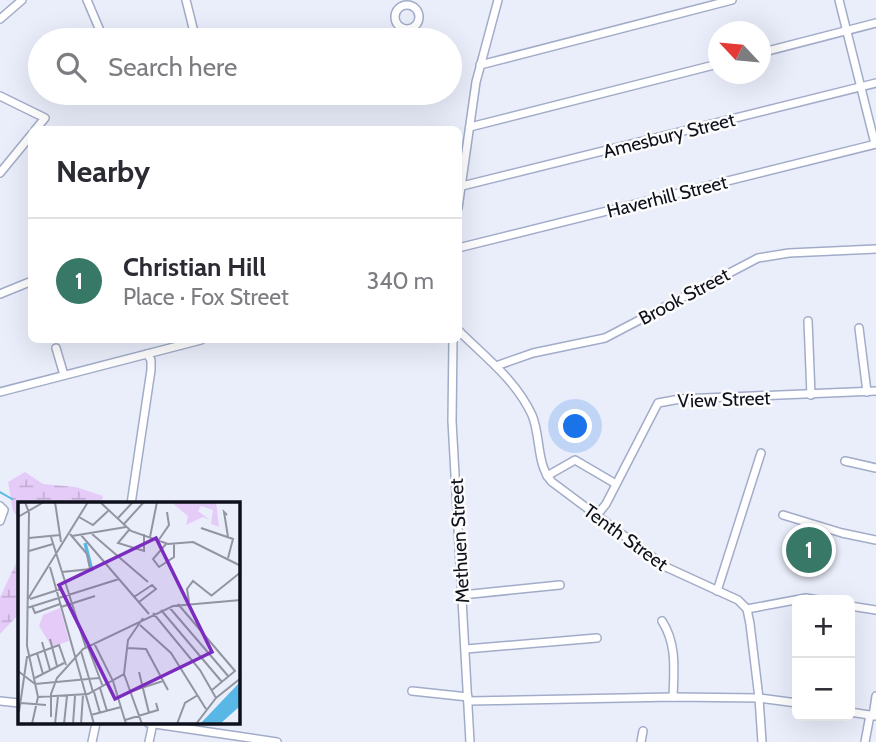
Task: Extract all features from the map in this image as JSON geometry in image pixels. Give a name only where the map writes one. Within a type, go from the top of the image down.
[{"type":"street","points":[[0,19],[22,0]]},
{"type":"street","points":[[87,0],[99,28]]},
{"type":"street","points":[[186,0],[192,28]]},
{"type":"street","points":[[462,179],[480,65],[498,0]]},
{"type":"street","points":[[480,65],[732,0]]},
{"type":"street","points":[[839,0],[875,144]]},
{"type":"street","points":[[771,50],[876,23]]},
{"type":"street","points":[[470,127],[708,67]]},
{"type":"street","name":"Amesbury Street","points":[[462,186],[876,83]]},
{"type":"street","points":[[0,96],[45,118],[38,126]]},
{"type":"street","points":[[0,173],[28,139]]},
{"type":"street","name":"Haverhill Street","points":[[462,247],[875,144]]},
{"type":"street","name":"Brook Street","points":[[496,366],[533,353],[605,338],[758,258],[789,253],[876,249]]},
{"type":"street","points":[[0,294],[28,283]]},
{"type":"street","points":[[808,321],[811,395]]},
{"type":"street","points":[[859,328],[872,391]]},
{"type":"street","points":[[462,334],[520,393],[530,411],[547,476],[573,461],[587,466],[616,484]]},
{"type":"street","points":[[0,392],[189,343]]},
{"type":"street","name":"Methuen Street","points":[[453,343],[452,421],[470,742]]},
{"type":"street","points":[[56,348],[64,375]]},
{"type":"street","points":[[131,502],[151,370],[151,360],[147,354]]},
{"type":"street","name":"View Street","points":[[597,515],[658,403],[872,391]]},
{"type":"street","points":[[717,591],[761,453]]},
{"type":"street","points":[[845,461],[876,468]]},
{"type":"street","name":"Tenth Street","points":[[547,476],[666,567],[738,600],[747,609]]},
{"type":"street","points":[[783,514],[842,533],[876,540]]},
{"type":"street","points":[[462,595],[560,585]]},
{"type":"street","points":[[762,742],[747,609],[792,601]]},
{"type":"street","points":[[855,607],[876,610]]},
{"type":"street","points":[[662,621],[672,642],[673,697]]},
{"type":"street","points":[[466,649],[597,638]]},
{"type":"street","points":[[412,691],[468,699],[673,697],[759,698],[792,702]]},
{"type":"street","points":[[865,742],[876,696]]},
{"type":"street","points":[[0,701],[18,703]]},
{"type":"street","points":[[855,713],[873,716]]},
{"type":"street","points":[[92,742],[96,724]]},
{"type":"street","points":[[149,742],[151,724]]},
{"type":"street","points":[[158,724],[277,742]]},
{"type":"street","points":[[641,742],[643,731]]},
{"type":"green space","points":[[25,472],[43,484],[76,487],[103,496],[102,502],[18,502],[18,518],[13,511],[8,482]]},
{"type":"green space","points":[[18,559],[18,615],[0,634],[0,597]]},
{"type":"waterway","points":[[0,492],[12,499]]},
{"type":"place","name":"Christian Hill","points":[[809,550]]}]
